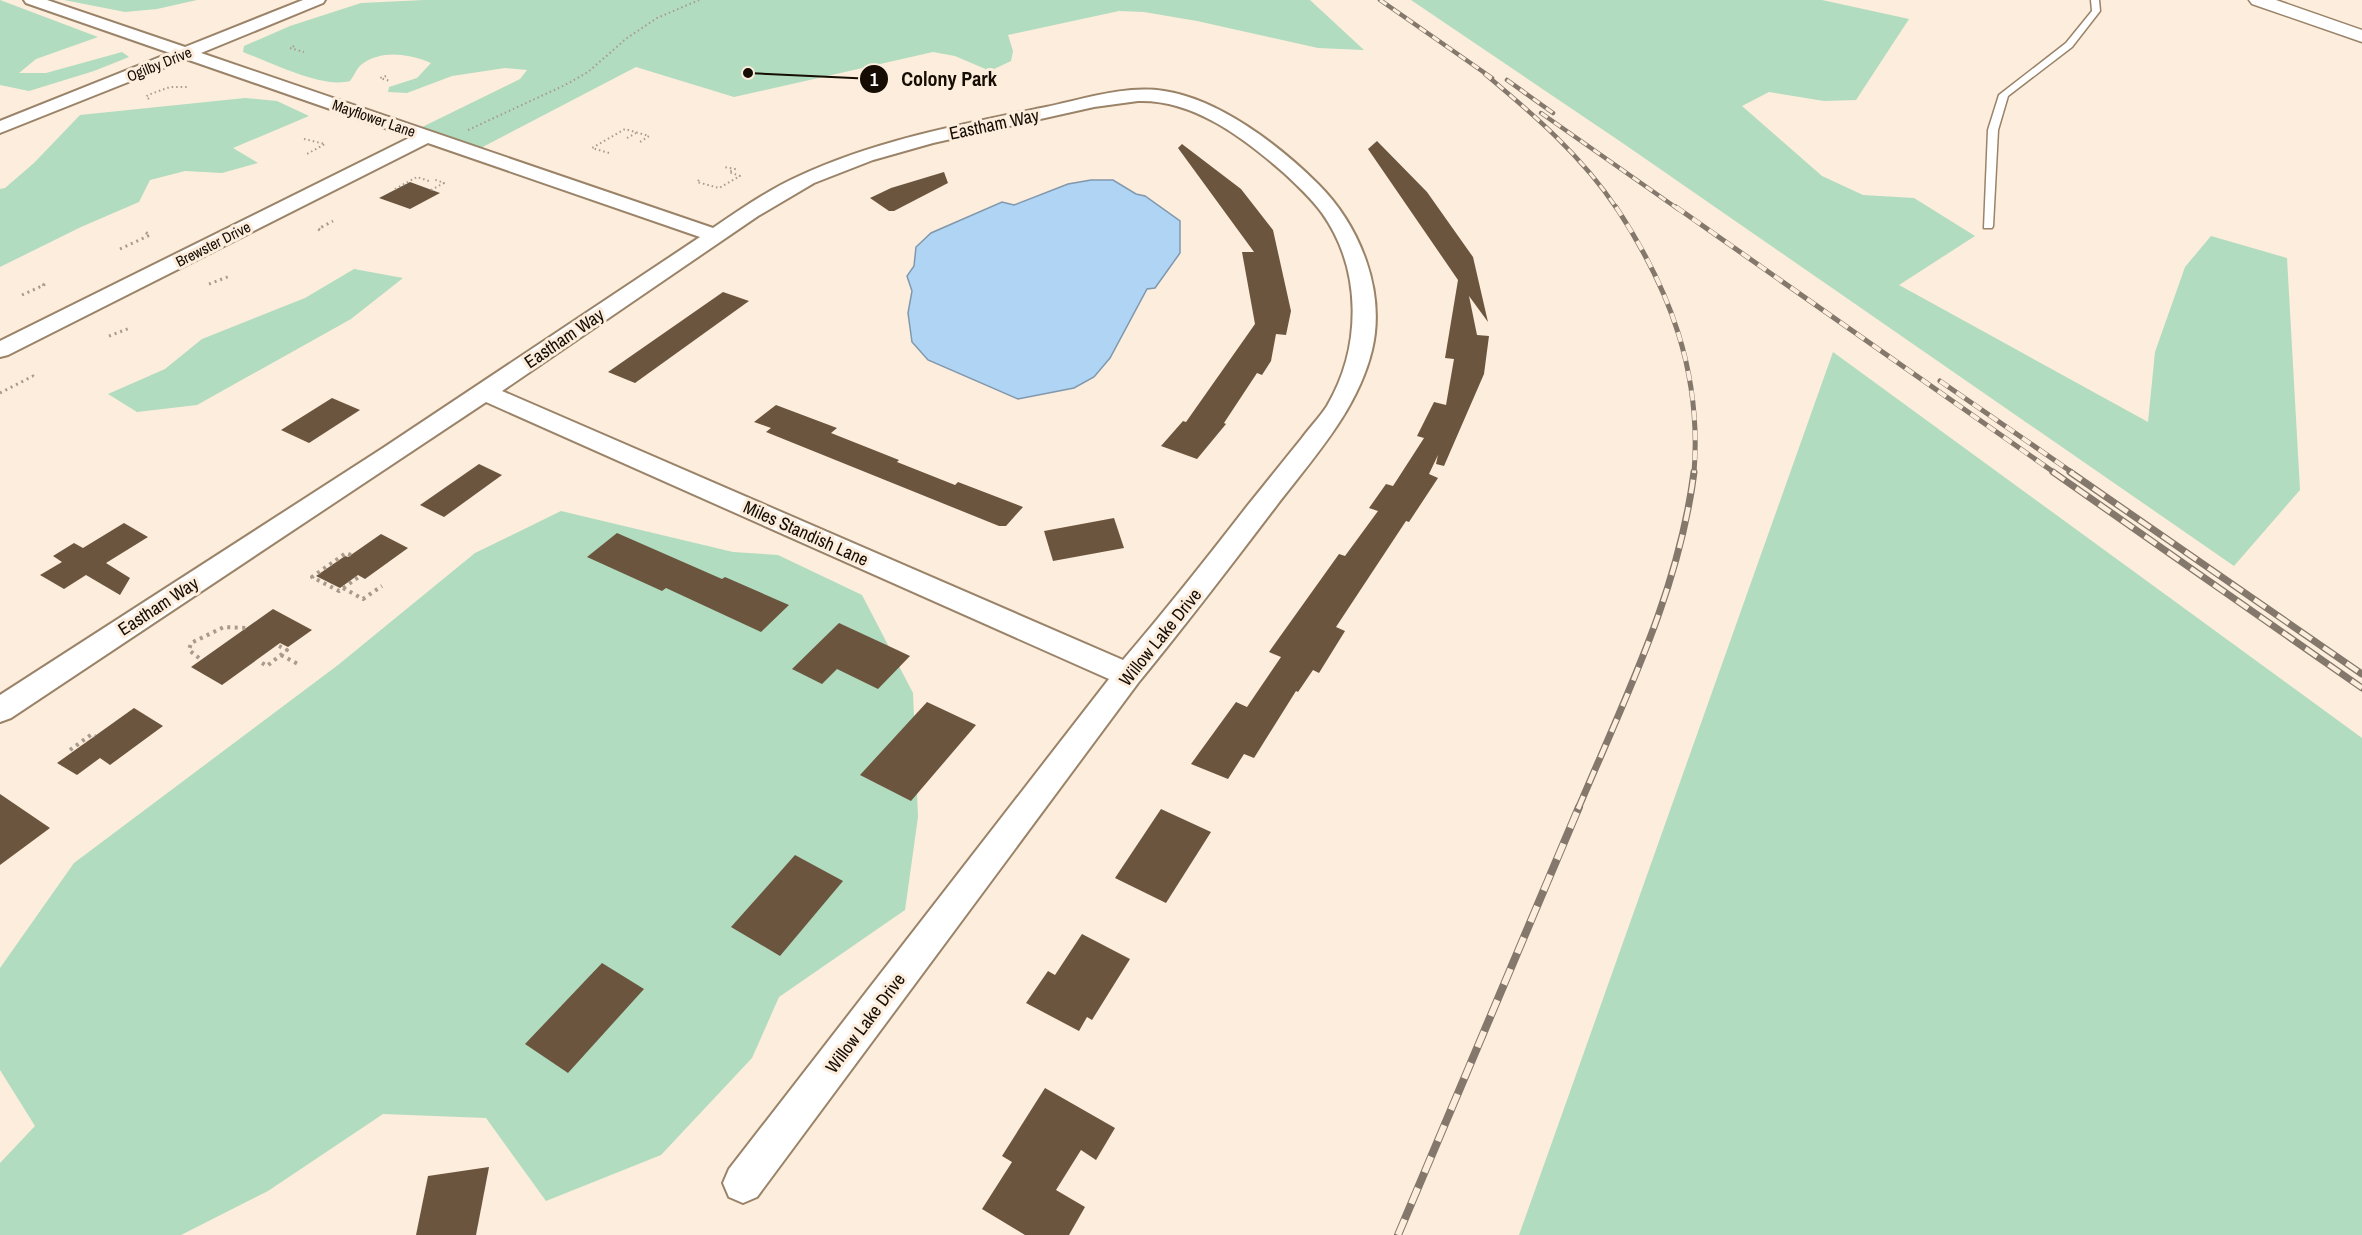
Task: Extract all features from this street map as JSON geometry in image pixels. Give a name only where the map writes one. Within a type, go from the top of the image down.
[{"type":"street","name":"Mayflower Lane","points":[[32,0],[716,236]]},
{"type":"street","name":"Ogilby Drive","points":[[0,127],[317,0]]},
{"type":"street","points":[[2258,0],[2362,36]]},
{"type":"street","name":"Eastham Way","points":[[0,710],[804,180],[879,151],[1091,103],[1145,96],[1164,96],[1180,100]]},
{"type":"street","name":"Willow Lake Drive","points":[[743,1184],[1095,722],[1128,675],[1178,616],[1335,414],[1352,378],[1362,344],[1364,297],[1356,261],[1345,236],[1321,199],[1288,165],[1248,136],[1180,100]]},
{"type":"street","name":"Brewster Drive","points":[[0,350],[427,136]]},
{"type":"street","name":"Miles Standish Lane","points":[[484,392],[1128,675]]},
{"type":"lane","points":[[1988,226],[1993,130],[2004,95],[2069,45],[2096,11],[2095,0]]},
{"type":"path","points":[[465,131],[573,81],[588,72],[627,38],[657,18],[699,0]]},
{"type":"path","points":[[294,46],[290,48],[304,52]]},
{"type":"path","points":[[386,76],[380,78],[390,81]]},
{"type":"path","points":[[149,99],[146,97],[170,87],[187,87]]},
{"type":"path","points":[[609,153],[592,147],[625,129],[649,136],[640,142]]},
{"type":"path","points":[[627,138],[636,132]]},
{"type":"path","points":[[304,140],[307,138],[325,144],[307,153]]},
{"type":"path","points":[[699,180],[697,182],[719,189],[740,176],[729,172],[735,169],[724,166]]},
{"type":"path","points":[[395,189],[417,177],[444,183],[431,190]]},
{"type":"path","points":[[320,230],[318,229],[333,221]]},
{"type":"path","points":[[120,249],[150,235],[145,232]]},
{"type":"path","points":[[209,284],[230,276]]},
{"type":"path","points":[[22,295],[44,285],[39,282]]},
{"type":"path","points":[[109,336],[130,328]]},
{"type":"path","points":[[0,393],[33,376],[36,378]]},
{"type":"path","points":[[351,555],[346,553],[312,577],[339,591],[360,576]]},
{"type":"path","points":[[343,588],[363,599],[382,586]]},
{"type":"path","points":[[200,658],[189,650],[191,643],[215,630],[229,626],[246,628]]},
{"type":"path","points":[[262,663],[267,666],[287,650],[279,646]]},
{"type":"path","points":[[281,655],[298,664]]},
{"type":"path","points":[[70,750],[92,734],[95,736]]},
{"type":"green space","points":[[0,0],[98,37],[36,59],[19,73],[46,73],[122,52],[129,57],[94,71],[29,91],[0,85]]},
{"type":"green space","points":[[64,0],[197,0],[157,9],[125,12]]},
{"type":"green space","points":[[424,0],[1310,0],[1364,50],[1318,48],[1197,21],[1144,12],[1119,11],[1008,35],[1013,51],[1011,61],[990,71],[955,56],[933,52],[734,97],[636,67],[473,152],[412,132],[520,79],[527,70],[505,68],[452,76],[407,93],[388,92],[389,87],[417,78],[431,63],[405,55],[386,55],[361,65],[350,81],[338,82],[311,78],[243,52],[244,46],[290,26],[361,3]]},
{"type":"green space","points":[[1411,0],[1822,0],[1909,19],[1856,100],[1824,101],[1769,92],[1742,106],[1822,176],[1863,195],[1914,198],[1975,236],[1899,285],[2148,422],[2155,352],[2185,267],[2211,236],[2287,258],[2300,490],[2234,566],[1624,144]]},
{"type":"green space","points":[[245,98],[277,101],[309,116],[233,148],[258,163],[222,173],[185,171],[150,180],[139,202],[81,227],[0,267],[0,189],[5,188],[34,163],[80,115]]},
{"type":"green space","points":[[354,269],[403,278],[351,319],[197,405],[137,412],[108,394],[165,369],[202,339],[305,298]]},
{"type":"green space","points":[[1833,352],[2362,738],[2362,1235],[1519,1235]]},
{"type":"green space","points":[[561,511],[733,552],[778,555],[862,595],[913,693],[918,817],[905,910],[779,997],[752,1058],[661,1155],[546,1201],[486,1118],[383,1114],[268,1191],[181,1235],[0,1235],[0,1163],[35,1126],[0,1070],[0,968],[74,863],[338,665],[475,553]]},
{"type":"water","points":[[1091,180],[1113,180],[1136,194],[1145,196],[1180,221],[1180,253],[1155,288],[1147,289],[1110,358],[1094,377],[1074,388],[1018,399],[928,360],[912,342],[908,313],[912,291],[907,276],[914,266],[916,247],[931,233],[1002,202],[1014,205],[1068,184]]},
{"type":"building","points":[[1377,141],[1427,192],[1473,257],[1488,322],[1469,296],[1477,335],[1489,336],[1484,374],[1444,466],[1436,464],[1438,455],[1429,474],[1438,478],[1409,522],[1406,521],[1336,627],[1345,631],[1319,673],[1313,670],[1298,692],[1296,691],[1254,758],[1244,754],[1228,779],[1191,764],[1236,702],[1247,707],[1281,657],[1269,652],[1339,554],[1345,556],[1378,511],[1369,508],[1386,484],[1393,486],[1424,438],[1417,436],[1434,402],[1446,405],[1454,359],[1445,358],[1458,280],[1368,149]]},
{"type":"building","points":[[1182,144],[1241,189],[1273,230],[1291,311],[1286,335],[1276,334],[1271,361],[1262,375],[1257,373],[1224,423],[1226,424],[1197,459],[1161,446],[1183,421],[1186,422],[1255,324],[1242,252],[1254,252],[1178,148]]},
{"type":"building","points":[[944,172],[948,183],[894,211],[889,211],[870,198],[891,188]]},
{"type":"building","points":[[410,182],[440,193],[410,209],[379,198]]},
{"type":"building","points":[[723,292],[749,301],[635,383],[608,372]]},
{"type":"building","points":[[332,398],[360,410],[309,443],[281,430]]},
{"type":"building","points":[[776,405],[837,428],[831,433],[899,460],[897,462],[955,485],[958,482],[1023,507],[1006,526],[999,526],[766,432],[771,428],[754,422]]},
{"type":"building","points":[[479,464],[502,475],[444,517],[420,505]]},
{"type":"building","points":[[1114,518],[1124,548],[1053,561],[1044,531]]},
{"type":"building","points":[[124,523],[148,537],[106,563],[130,578],[120,595],[86,575],[64,589],[40,575],[62,562],[53,556],[74,543],[83,548]]},
{"type":"building","points":[[617,533],[722,579],[725,577],[789,605],[761,632],[666,588],[662,591],[587,557]]},
{"type":"building","points":[[381,534],[408,548],[365,579],[358,575],[340,588],[316,576],[345,556],[348,557]]},
{"type":"building","points":[[273,609],[312,630],[288,647],[280,643],[222,685],[191,667]]},
{"type":"building","points":[[839,623],[910,656],[878,689],[837,669],[822,684],[792,669]]},
{"type":"building","points":[[927,702],[976,725],[911,801],[860,775]]},
{"type":"building","points":[[134,708],[163,726],[110,765],[100,758],[77,775],[57,763]]},
{"type":"building","points":[[0,794],[50,828],[0,865]]},
{"type":"building","points":[[1161,809],[1211,832],[1166,903],[1115,878]]},
{"type":"building","points":[[795,855],[843,881],[780,956],[731,927]]},
{"type":"building","points":[[1082,934],[1130,959],[1092,1020],[1087,1017],[1079,1031],[1026,1003],[1048,971],[1055,975]]},
{"type":"building","points":[[602,963],[644,989],[568,1073],[525,1044]]},
{"type":"building","points":[[1045,1088],[1115,1128],[1096,1160],[1081,1150],[1056,1190],[1085,1207],[1069,1235],[1025,1235],[982,1209],[1012,1162],[1002,1156]]},
{"type":"building","points":[[489,1167],[476,1235],[416,1235],[428,1176]]},
{"type":"railway","points":[[1380,0],[1492,78]]},
{"type":"railway","points":[[1485,74],[1539,120],[1573,154],[1617,209]]},
{"type":"railway","points":[[1507,80],[1553,113]]},
{"type":"railway","points":[[1541,113],[1678,209]]},
{"type":"railway","points":[[1616,207],[1652,269],[1667,301],[1678,333],[1693,401],[1694,473]]},
{"type":"railway","points":[[1676,207],[2055,473]]},
{"type":"railway","points":[[1940,381],[2073,473]]},
{"type":"railway","points":[[1578,809],[1631,686],[1663,602],[1687,516],[1694,472]]},
{"type":"railway","points":[[2053,472],[2362,688]]},
{"type":"railway","points":[[2070,472],[2362,674]]},
{"type":"railway","points":[[1398,1235],[1579,807]]},
{"type":"place","name":"Colony Park","points":[[748,73]]}]
